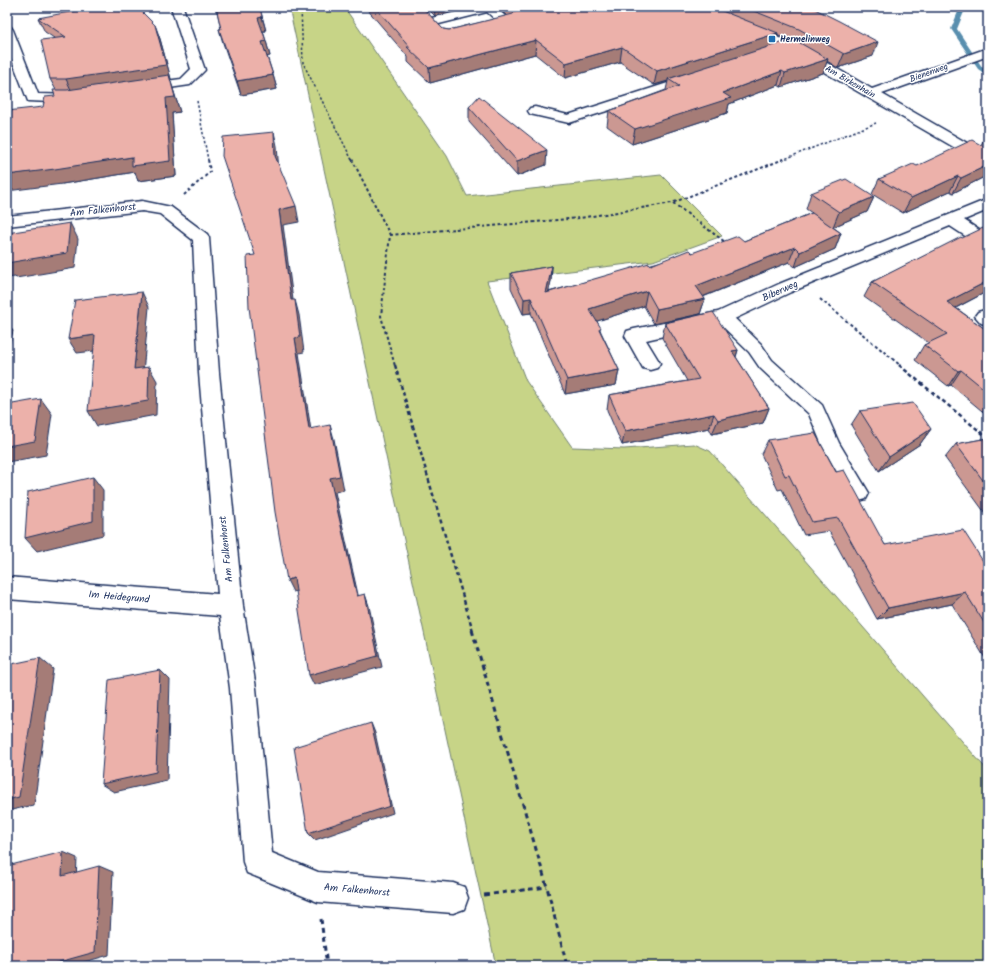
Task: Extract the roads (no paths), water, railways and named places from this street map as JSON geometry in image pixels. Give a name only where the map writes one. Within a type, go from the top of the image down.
[{"type":"street","points":[[133,90],[185,82],[198,70],[177,7]]},
{"type":"street","points":[[431,22],[489,8],[508,24],[478,32]]},
{"type":"street","points":[[422,12],[440,30]]},
{"type":"street","name":"Am Birkenhain","points":[[738,26],[790,47],[988,161]]},
{"type":"street","points":[[7,30],[33,98],[73,99],[88,97]]},
{"type":"street","points":[[768,54],[790,47]]},
{"type":"street","name":"Bienenweg","points":[[870,94],[985,53]]},
{"type":"street","points":[[535,111],[569,119],[709,73]]},
{"type":"street","name":"Biberweg","points":[[650,364],[634,336],[723,317],[799,282],[988,204]]},
{"type":"street","name":"Am Falkenhorst","points":[[7,221],[142,206],[165,210],[201,238],[209,373],[231,606],[243,688],[258,862],[318,887],[453,898]]},
{"type":"street","points":[[951,219],[988,243]]},
{"type":"street","points":[[988,315],[984,316],[988,319]]},
{"type":"street","name":"Im Heidegrund","points":[[7,588],[231,606]]},
{"type":"lane","points":[[723,317],[755,348],[766,364],[816,410],[831,444],[859,493]]},
{"type":"waterway","points":[[963,7],[954,29],[980,68],[988,74]]},
{"type":"place","name":"Hermelinweg","points":[[772,39]]}]
